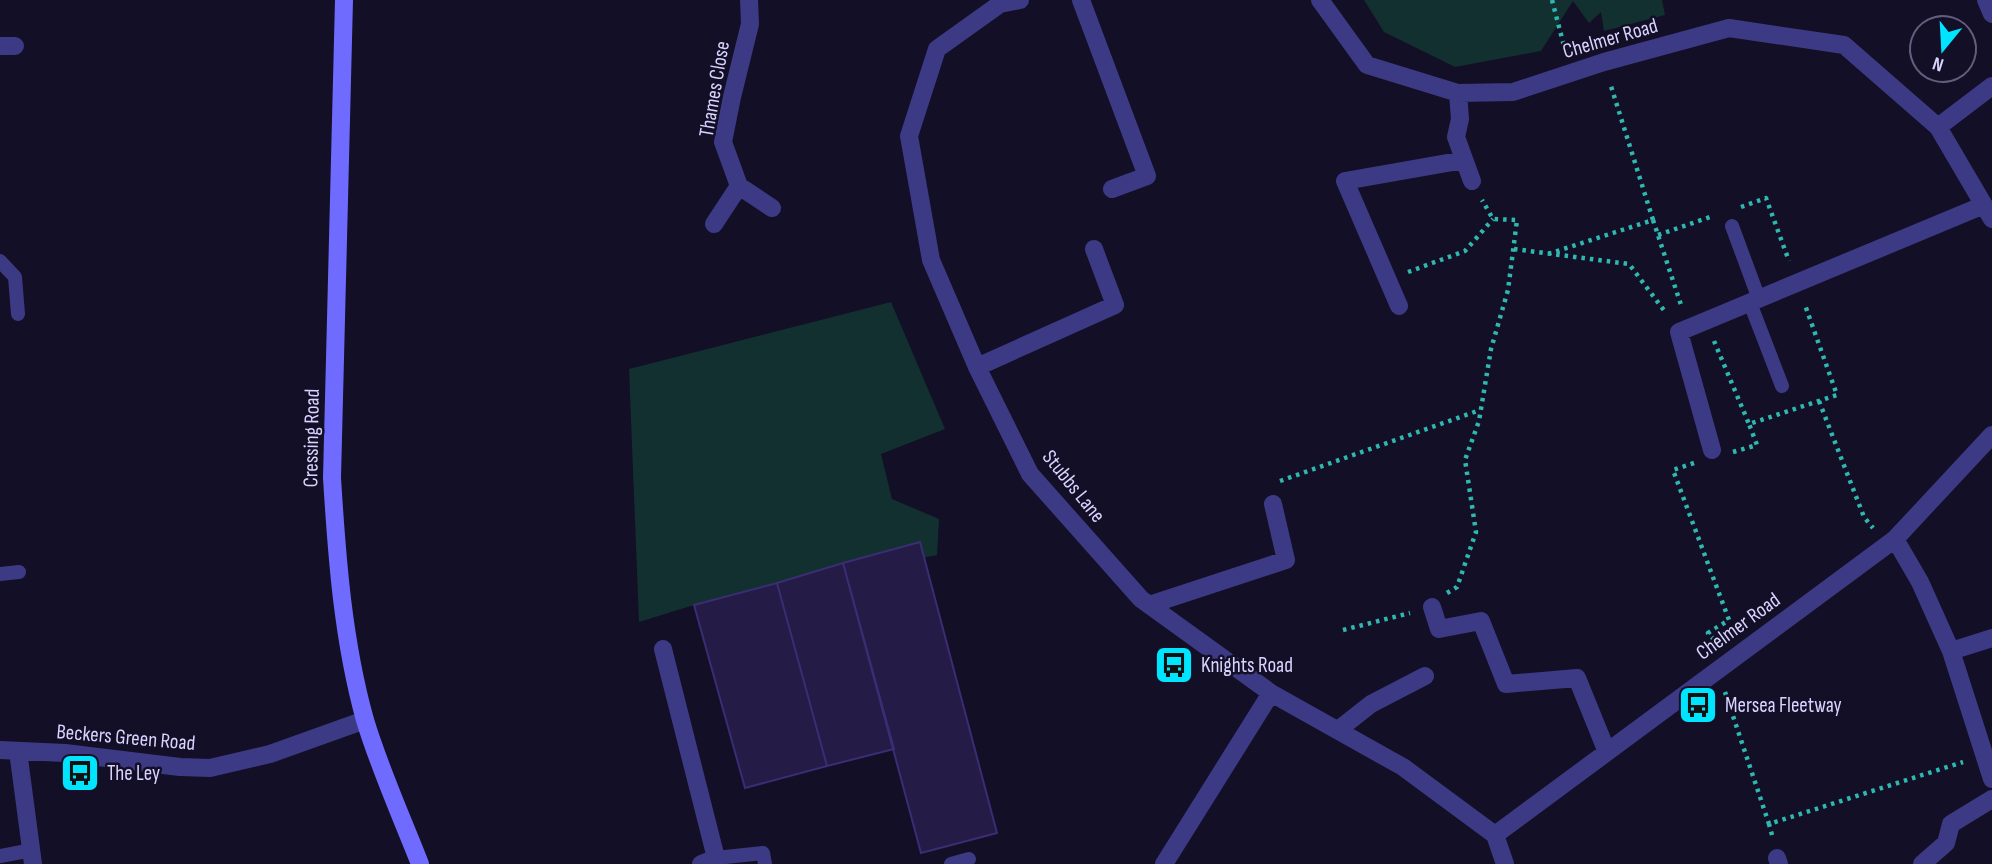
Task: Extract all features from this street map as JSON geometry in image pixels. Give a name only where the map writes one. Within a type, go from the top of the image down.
[{"type":"street","name":"Cressing Road","points":[[344,0],[332,478],[336,545],[345,623],[365,720],[420,864]]},
{"type":"street","name":"Thames Close","points":[[739,186],[723,142],[750,24],[749,0]]},
{"type":"street","name":"Stubbs Lane","points":[[1020,0],[1000,4],[937,49],[909,136],[931,260],[977,367],[1030,474],[1141,599],[1271,692],[1403,767],[1495,835]]},
{"type":"street","points":[[1081,0],[1147,176],[1112,189]]},
{"type":"street","name":"Chelmer Road","points":[[1320,0],[1367,65],[1458,93],[1513,92],[1604,62],[1729,28],[1844,45],[1938,127],[1988,212]]},
{"type":"street","points":[[1986,0],[1992,14]]},
{"type":"street","points":[[1938,127],[1992,86]]},
{"type":"street","points":[[1458,93],[1460,119],[1456,136],[1472,181]]},
{"type":"street","points":[[1399,306],[1345,181],[1464,160]]},
{"type":"street","points":[[714,224],[739,186],[772,208]]},
{"type":"street","points":[[1714,455],[1684,330],[1988,212]]},
{"type":"street","points":[[977,367],[1115,305],[1094,249]]},
{"type":"street","name":"Chelmer Road","points":[[1495,835],[1891,541],[1992,435]]},
{"type":"street","points":[[1149,605],[1286,560],[1273,504]]},
{"type":"street","points":[[1891,541],[1920,583],[1951,651],[1992,779]]},
{"type":"street","points":[[1432,607],[1439,629],[1481,621],[1506,684],[1577,678],[1607,752]]},
{"type":"street","points":[[1951,651],[1992,638]]},
{"type":"street","points":[[663,649],[709,861]]},
{"type":"street","points":[[1338,730],[1371,704],[1425,676]]},
{"type":"street","points":[[1164,864],[1271,692]]},
{"type":"street","name":"Beckers Green Road","points":[[0,750],[65,753],[210,768],[270,754],[365,720]]},
{"type":"street","points":[[18,751],[33,857]]},
{"type":"street","points":[[1922,864],[1946,843],[1951,824],[1992,799]]},
{"type":"street","points":[[1495,835],[1505,864]]},
{"type":"lane","points":[[1732,226],[1782,386]]},
{"type":"lane","points":[[0,261],[15,278],[18,314]]},
{"type":"lane","points":[[0,574],[19,572]]},
{"type":"lane","points":[[709,861],[763,853],[765,864]]},
{"type":"lane","points":[[0,856],[33,857]]},
{"type":"lane","points":[[951,864],[969,859]]},
{"type":"path","points":[[1552,0],[1566,50]]},
{"type":"path","points":[[1604,62],[1684,330]]},
{"type":"path","points":[[1472,181],[1493,219]]},
{"type":"path","points":[[1388,280],[1465,251],[1493,219]]},
{"type":"path","points":[[1343,630],[1432,607],[1436,599],[1457,587],[1476,533],[1465,460],[1479,421],[1492,349],[1508,290],[1517,220],[1493,219]]},
{"type":"path","points":[[1548,254],[1653,220]]},
{"type":"path","points":[[1514,249],[1629,264],[1684,330]]},
{"type":"path","points":[[1819,401],[1864,517],[1891,541]]},
{"type":"path","points":[[1273,504],[1280,480],[1480,410]]},
{"type":"path","points":[[1749,424],[1758,444],[1714,455],[1673,470],[1729,620],[1708,633],[1725,664],[1777,855]]},
{"type":"path","points":[[1769,824],[1983,756]]},
{"type":"green space","points":[[1364,0],[1662,0],[1665,15],[1604,31],[1601,12],[1589,23],[1573,1],[1541,51],[1455,67],[1384,32]]},
{"type":"green space","points":[[891,302],[945,429],[881,454],[892,499],[939,519],[937,555],[694,605],[639,622],[629,369]]},
{"type":"building","points":[[920,542],[997,833],[921,853],[843,563]]},
{"type":"building","points":[[843,563],[894,749],[827,766],[777,583]]},
{"type":"building","points":[[777,583],[827,766],[745,788],[694,605]]},
{"type":"place","name":"Knights Road","points":[[1174,665]]},
{"type":"place","name":"Mersea Fleetway","points":[[1698,705]]},
{"type":"place","name":"The Ley","points":[[80,773]]}]
